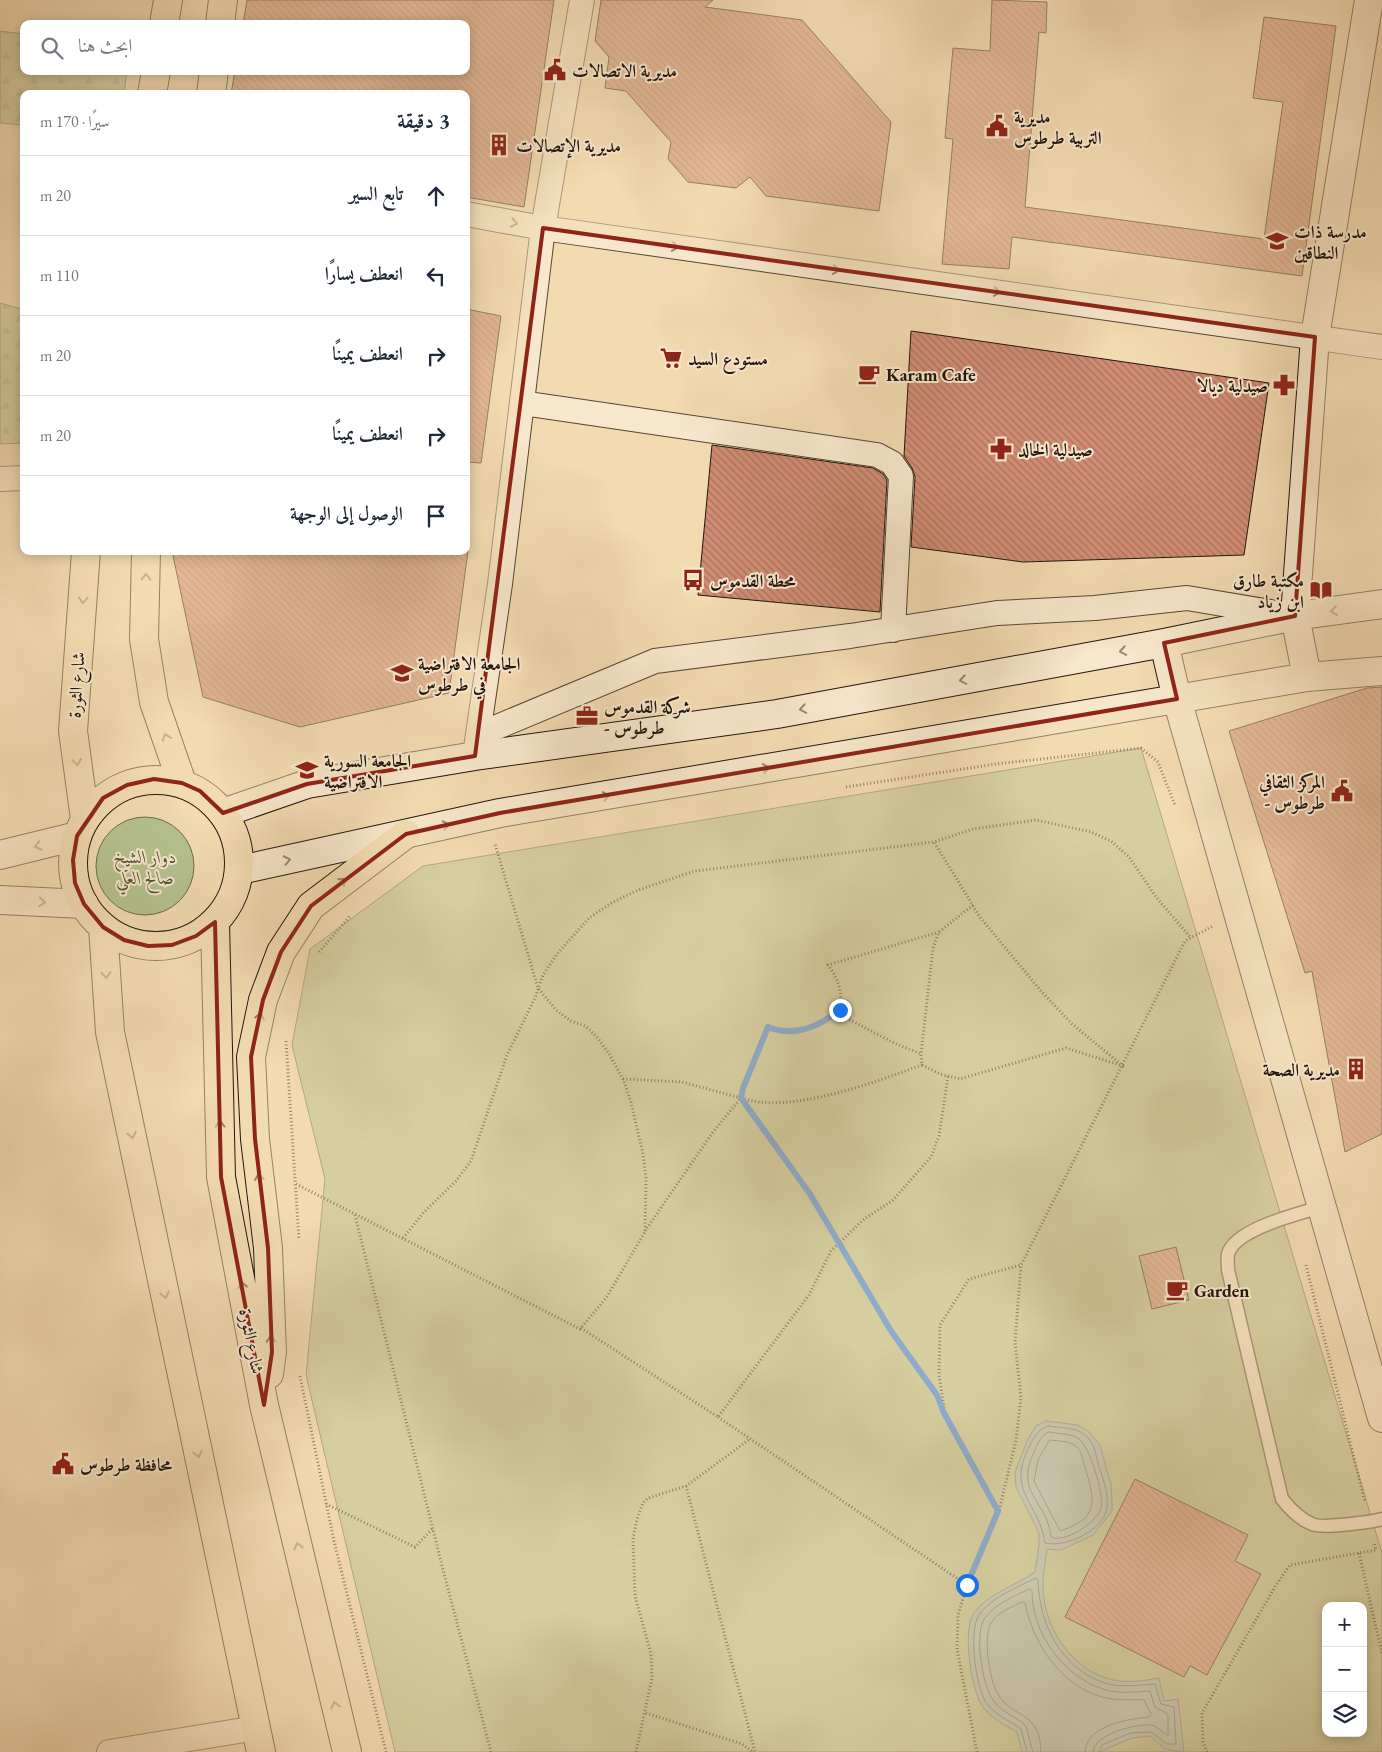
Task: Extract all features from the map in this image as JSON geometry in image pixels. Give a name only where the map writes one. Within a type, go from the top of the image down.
[{"type":"main road","points":[[165,20],[168,0]]},
{"type":"main road","points":[[221,20],[224,0]]},
{"type":"main road","points":[[1307,677],[1295,616],[1315,337],[1369,0]]},
{"type":"main road","points":[[153,90],[155,75]]},
{"type":"main road","points":[[212,90],[213,75]]},
{"type":"main road","name":"شارع الثورة","points":[[81,828],[73,731],[86,555]]},
{"type":"main road","points":[[146,555],[144,640],[154,702],[182,783]]},
{"type":"main road","points":[[224,813],[307,784],[476,745],[777,714],[1164,643],[1295,616],[1382,604]]},
{"type":"main road","points":[[1164,643],[1177,699],[1382,1418]]},
{"type":"main road","points":[[240,870],[500,813],[1307,677],[1382,671]]},
{"type":"main road","points":[[154,779],[182,783],[200,791],[224,813],[238,843],[240,870],[236,889],[228,906],[215,922],[196,936],[172,945],[148,946],[124,940],[103,927],[84,904],[74,875],[73,860],[81,828],[103,798],[127,785],[154,779]]},
{"type":"main road","points":[[0,855],[81,828]]},
{"type":"main road","points":[[264,1405],[272,1352],[268,1248],[254,1139],[251,1057],[263,1000],[281,952],[312,906],[406,834]]},
{"type":"main road","points":[[0,900],[84,904]]},
{"type":"main road","name":"شارع الثورة","points":[[215,922],[221,1177],[264,1405],[347,1752]]},
{"type":"main road","points":[[103,927],[110,1032],[259,1740]]},
{"type":"street","points":[[476,745],[500,584],[543,228],[582,0]]},
{"type":"street","points":[[470,215],[543,228],[1382,348]]},
{"type":"street","points":[[522,403],[876,455],[892,463],[901,476],[893,630]]},
{"type":"street","points":[[0,479],[20,478]]},
{"type":"street","points":[[476,745],[655,661],[893,630],[997,613],[1095,608],[1187,598],[1295,616]]},
{"type":"street","points":[[109,1752],[259,1740]]},
{"type":"lane","points":[[1321,1208],[1254,1231],[1237,1240],[1228,1254],[1228,1270],[1282,1499],[1292,1512],[1313,1526],[1376,1521]]},
{"type":"path","points":[[842,787],[996,764],[1141,748],[1158,762],[1177,813]]},
{"type":"path","points":[[403,1238],[424,1212],[456,1181],[471,1161],[507,1055],[543,975],[557,954],[589,918],[613,902],[666,879],[717,867],[934,842],[973,829],[1036,820],[1091,832],[1111,841],[1129,857],[1156,897],[1191,938]]},
{"type":"path","points":[[934,842],[973,905],[1041,991],[1072,1024],[1123,1066]]},
{"type":"path","points":[[487,846],[505,844]]},
{"type":"path","points":[[495,845],[538,988],[556,1010],[572,1021],[585,1026],[596,1036],[624,1079],[643,1154],[646,1178],[645,1232]]},
{"type":"path","points":[[581,1328],[606,1298],[645,1232],[713,1132],[741,1098],[743,1088],[768,1027],[780,1032],[798,1032],[816,1026],[840,1010],[842,999],[834,973],[828,965],[939,932],[973,905]]},
{"type":"path","points":[[314,958],[352,914]]},
{"type":"path","points":[[976,1752],[957,1649],[958,1615],[967,1585],[998,1511],[1016,1440],[1021,1398],[1014,1342],[1022,1265],[1185,941],[1218,923]]},
{"type":"path","points":[[922,1065],[921,1054],[934,948],[939,932]]},
{"type":"path","points":[[836,1013],[894,1043],[921,1054]]},
{"type":"path","points":[[286,1035],[299,1249]]},
{"type":"path","points":[[624,1079],[682,1082],[754,1102],[782,1102],[850,1091],[922,1065],[960,1079],[1066,1048],[1123,1066]]},
{"type":"path","points":[[718,1417],[809,1295],[832,1251],[864,1219],[892,1201],[931,1157],[939,1136],[948,1076]]},
{"type":"path","points":[[741,1098],[810,1194],[891,1331],[937,1395],[944,1413],[998,1511]]},
{"type":"path","points":[[296,1184],[581,1328],[718,1417],[967,1585]]},
{"type":"path","points":[[355,1214],[491,1752]]},
{"type":"path","points":[[1207,1752],[1203,1742],[1202,1713],[1276,1585],[1290,1565],[1376,1550],[1376,1521],[1305,1263]]},
{"type":"path","points":[[944,1413],[939,1374],[940,1325],[969,1279],[1022,1265]]},
{"type":"path","points":[[300,1368],[300,1378],[326,1504],[386,1752]]},
{"type":"path","points":[[636,1752],[646,1713],[652,1678],[651,1662],[635,1596],[633,1540],[635,1526],[643,1503],[648,1498],[686,1486],[750,1439]]},
{"type":"path","points":[[686,1486],[754,1752]]},
{"type":"path","points":[[326,1504],[415,1547],[433,1528]]},
{"type":"path","points":[[1359,1553],[1382,1654]]},
{"type":"path","points":[[646,1713],[742,1744],[754,1752]]},
{"type":"highlighted area","points":[[543,228],[1315,337],[1295,616],[1164,643],[1177,699],[500,813],[406,834],[311,906],[281,952],[263,1000],[251,1057],[255,1139],[268,1248],[272,1352],[264,1405],[221,1177],[215,922],[196,936],[172,945],[148,946],[124,940],[103,927],[84,904],[75,883],[73,860],[77,836],[103,798],[127,785],[154,779],[182,783],[200,791],[223,813],[307,784],[475,756]]},
{"type":"green space","points":[[0,31],[20,34],[20,75],[126,75],[125,90],[20,90],[20,125],[0,123]]},
{"type":"green space","points":[[0,303],[20,309],[20,443],[0,444]]},
{"type":"green space","points":[[1141,748],[1382,1553],[1382,1752],[395,1752],[306,1375],[325,1179],[292,1045],[310,949],[423,866]]},
{"type":"green space","name":"دوار الشيخ صالح العلي","points":[[145,817],[164,821],[180,831],[190,847],[194,866],[190,885],[180,901],[164,911],[145,915],[126,911],[110,901],[100,885],[96,866],[100,847],[110,831],[126,821]]},
{"type":"water","points":[[1046,1421],[1078,1425],[1088,1431],[1100,1445],[1111,1485],[1112,1501],[1112,1511],[1093,1535],[1061,1550],[1047,1549],[1043,1592],[1046,1611],[1051,1623],[1064,1647],[1083,1666],[1094,1673],[1119,1681],[1140,1681],[1159,1678],[1164,1701],[1178,1699],[1184,1752],[1165,1749],[1150,1736],[1132,1738],[1099,1752],[1022,1752],[1017,1732],[992,1717],[977,1696],[969,1658],[970,1621],[974,1613],[987,1600],[1035,1572],[1039,1533],[1016,1487],[1015,1472],[1028,1439],[1036,1426]]},
{"type":"building","name":"مديرية الإتصالات","points":[[247,0],[554,0],[524,207],[470,198],[470,90],[232,90],[234,75],[470,75],[470,20],[244,20]]},
{"type":"building","points":[[601,0],[713,0],[705,7],[802,20],[891,122],[879,211],[766,196],[750,177],[736,188],[688,182],[668,159],[671,142],[626,91],[605,88],[609,57],[595,41]]},
{"type":"building","points":[[992,0],[1047,2],[1046,33],[1039,32],[1025,207],[1264,239],[1283,102],[1253,98],[1264,17],[1336,26],[1302,276],[1012,237],[1009,269],[942,264],[953,139],[945,138],[953,48],[990,51]]},
{"type":"building","points":[[470,310],[501,316],[481,463],[470,462]]},
{"type":"building","points":[[911,331],[1269,383],[1244,555],[1023,562],[911,547],[915,477],[912,468],[904,456]]},
{"type":"building","points":[[712,445],[873,468],[883,474],[887,480],[880,612],[698,595]]},
{"type":"building","points":[[173,555],[467,555],[449,693],[300,727],[203,697]]},
{"type":"building","name":"المركز الثقافي - طرطوس","points":[[1382,687],[1382,1134],[1345,1152],[1312,971],[1305,973],[1229,731],[1367,688]]},
{"type":"building","points":[[1176,1247],[1189,1300],[1152,1309],[1139,1256]]},
{"type":"building","points":[[1135,1479],[1248,1535],[1235,1561],[1261,1574],[1207,1675],[1190,1666],[1184,1677],[1065,1617]]},
{"type":"place","name":"مديرية الاتصالات","points":[[555,70]]},
{"type":"place","name":"مديرية التربية طرطوس","points":[[997,126]]},
{"type":"place","name":"مديرية الإتصالات","points":[[499,145]]},
{"type":"place","name":"مدرسة ذات النطاقين","points":[[1277,241]]},
{"type":"place","name":"مستودع السيد","points":[[671,358]]},
{"type":"place","name":"Karam Cafe","points":[[869,374]]},
{"type":"place","name":"صيدلية ديالا","points":[[1284,385]]},
{"type":"place","name":"صيدلية الخالد","points":[[1001,449]]},
{"type":"place","name":"محطة القدموس","points":[[693,580]]},
{"type":"place","name":"مكتبة طارق ابن زياد","points":[[1321,590]]},
{"type":"place","name":"الجامعة الافتراضية في طرطوس","points":[[402,673]]},
{"type":"place","name":"شركة القدموس - طرطوس","points":[[587,716]]},
{"type":"place","name":"الجامعة السورية الافتراضية","points":[[307,770]]},
{"type":"place","name":"المركز الثقافي - طرطوس","points":[[1342,791]]},
{"type":"place","name":"مديرية الصحة","points":[[1356,1069]]},
{"type":"place","name":"Garden","points":[[1177,1290]]},
{"type":"place","name":"محافظة طرطوس","points":[[63,1464]]},
{"type":"route","points":[[840,1010],[831,1018],[816,1026],[798,1032],[780,1032],[768,1027],[743,1088],[741,1098],[810,1194],[891,1331],[937,1395],[944,1413],[998,1511],[967,1585]]}]
